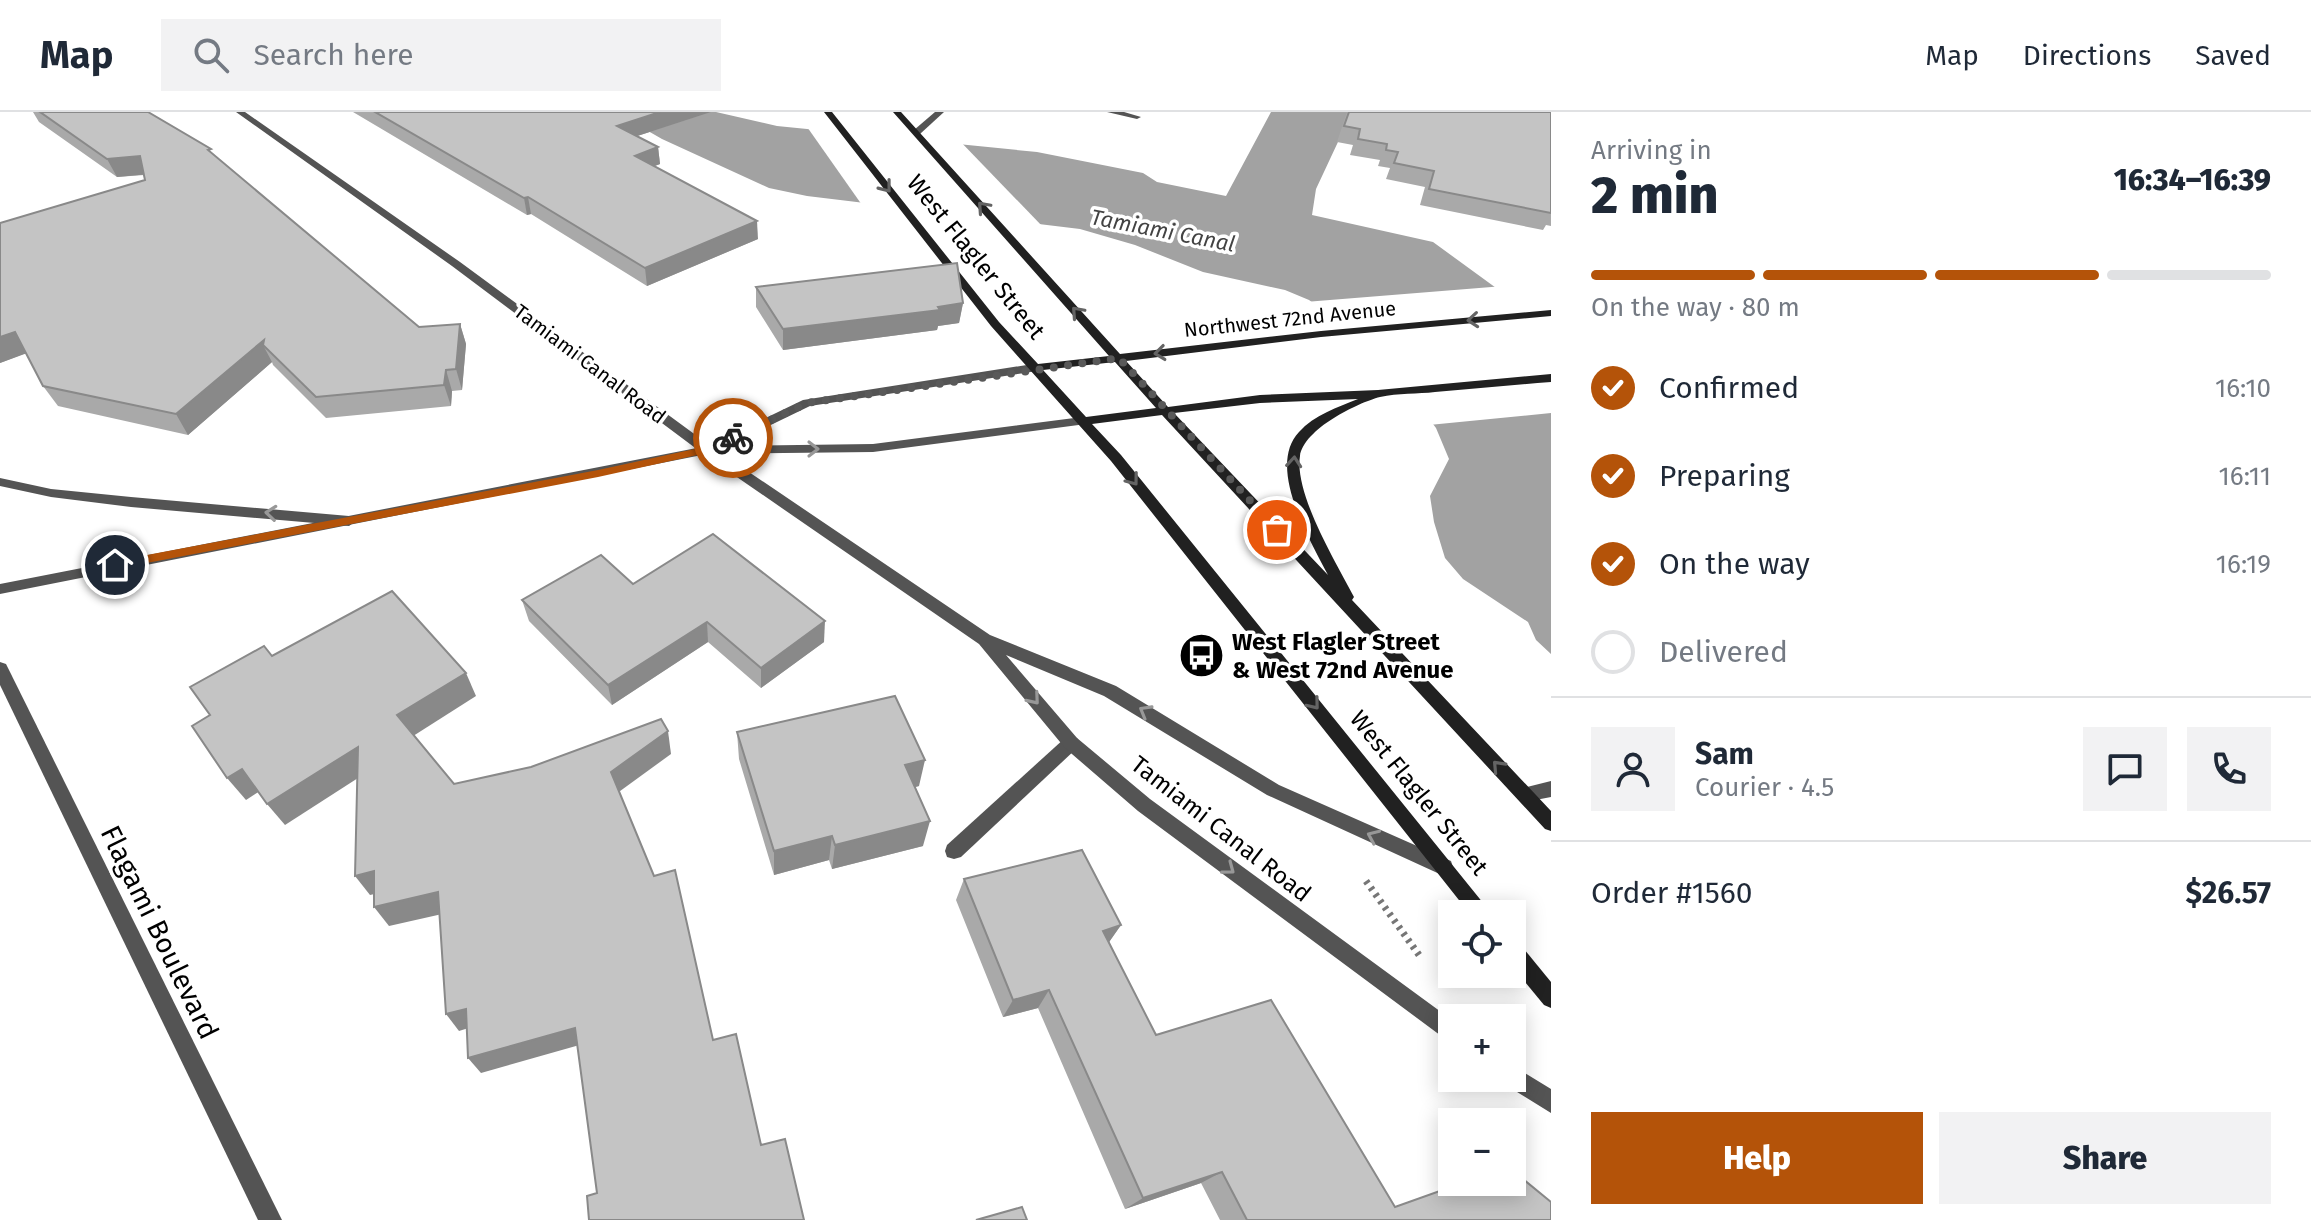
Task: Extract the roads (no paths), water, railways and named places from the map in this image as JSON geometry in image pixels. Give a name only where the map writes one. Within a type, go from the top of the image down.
[{"type":"main road","name":"West Flagler Street","points":[[828,112],[1033,368],[1116,458],[1471,900]]},
{"type":"main road","name":"West Flagler Street","points":[[897,112],[1165,411],[1551,823]]},
{"type":"main road","name":"Northwest 72nd Avenue","points":[[1033,368],[1321,334],[1551,313]]},
{"type":"main road","points":[[1082,421],[1260,399],[1378,394],[1551,378]]},
{"type":"main road","points":[[1352,611],[1296,488],[1291,461],[1299,440],[1317,424],[1378,394]]},
{"type":"main road","points":[[1526,967],[1551,998]]},
{"type":"street","name":"Tamiami Canal Road","points":[[240,112],[417,236],[707,450],[984,639],[1110,691],[1273,790],[1444,867]]},
{"type":"street","points":[[917,132],[940,112]]},
{"type":"street","points":[[1111,112],[1137,117]]},
{"type":"street","points":[[707,450],[807,403],[1033,368]]},
{"type":"street","points":[[0,589],[707,450],[873,448],[1082,421]]},
{"type":"street","points":[[0,482],[51,493],[131,502],[349,521]]},
{"type":"street","name":"Tamiami Canal Road","points":[[984,639],[1071,743],[1157,815],[1438,1023]]},
{"type":"street","name":"Flagami Boulevard","points":[[0,668],[270,1220]]},
{"type":"street","points":[[954,851],[1071,743]]},
{"type":"street","points":[[1525,794],[1551,789]]},
{"type":"street","points":[[1526,1085],[1551,1102]]},
{"type":"water","name":"Tamiami Canal","points":[[615,112],[716,112],[777,126],[1037,152],[1143,173],[1157,182],[1226,196],[1271,112],[1352,112],[1316,189],[1312,215],[1433,242],[1551,328],[1551,654],[1536,640],[1528,622],[1463,579],[1445,558],[1430,496],[1449,459],[1436,428],[1376,348],[1309,300],[1285,290],[1203,272],[1135,245],[1080,229],[807,196],[769,188],[662,139]]},
{"type":"place","name":"West Flagler Street & West 72nd Avenue","points":[[1201,656]]}]
